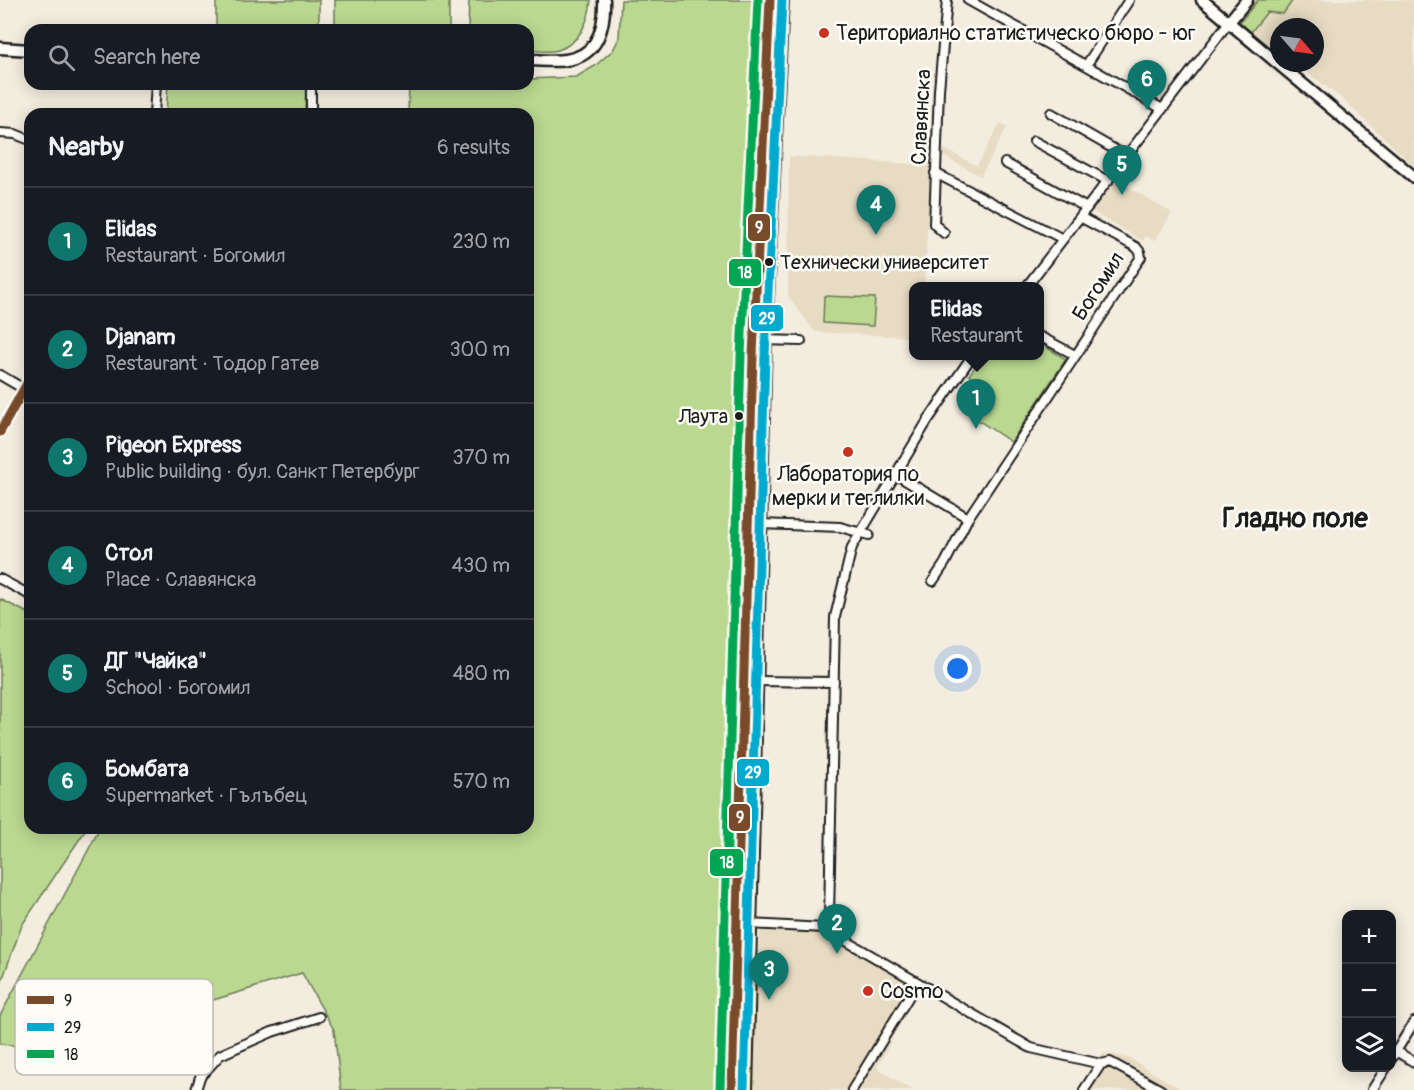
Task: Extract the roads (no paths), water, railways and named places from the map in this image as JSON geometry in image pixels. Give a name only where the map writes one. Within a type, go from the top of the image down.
[{"type":"main road","points":[[732,1090],[770,0]]},
{"type":"main road","points":[[746,1090],[760,524],[759,340],[782,0]]},
{"type":"street","points":[[534,60],[565,60],[576,58],[586,52],[601,33],[604,20],[604,0]]},
{"type":"street","name":"Славянска","points":[[944,233],[934,224],[939,90],[947,0]]},
{"type":"street","points":[[968,0],[1045,39],[1162,109]]},
{"type":"street","points":[[1087,64],[1129,0]]},
{"type":"street","points":[[1202,0],[1414,177]]},
{"type":"street","points":[[1030,282],[1247,0]]},
{"type":"street","points":[[0,48],[24,50]]},
{"type":"street","points":[[154,108],[156,90]]},
{"type":"street","points":[[311,90],[311,108]]},
{"type":"street","points":[[1052,113],[1126,156]]},
{"type":"street","points":[[0,133],[15,134],[24,138]]},
{"type":"street","points":[[1034,141],[1108,182]]},
{"type":"street","points":[[1005,163],[1087,208]]},
{"type":"street","points":[[935,173],[1063,239]]},
{"type":"street","name":"Богомил","points":[[933,581],[968,518],[1141,257],[1136,247],[1080,218]]},
{"type":"street","points":[[1044,339],[1075,355]]},
{"type":"street","points":[[759,340],[801,341]]},
{"type":"street","points":[[824,928],[829,918],[835,616],[852,547],[865,533],[895,474],[969,360]]},
{"type":"street","points":[[0,375],[24,388],[0,432]]},
{"type":"street","points":[[895,474],[968,518]]},
{"type":"street","points":[[760,524],[840,527],[865,533]]},
{"type":"street","points":[[0,579],[24,592]]},
{"type":"street","points":[[756,681],[834,682]]},
{"type":"street","points":[[750,924],[824,928],[1031,1048],[1101,1064],[1110,1062],[1161,1090]]},
{"type":"street","points":[[852,1090],[917,983]]},
{"type":"street","points":[[213,1063],[220,1055],[272,1032],[319,1017]]},
{"type":"street","points":[[1396,1051],[1414,1022]]},
{"type":"street","points":[[1396,1055],[1414,1062]]},
{"type":"street","points":[[1084,1090],[1101,1064]]},
{"type":"street","points":[[1372,1090],[1383,1072]]},
{"type":"street","points":[[196,1090],[202,1075]]},
{"type":"place","name":"Териториално статистическо бюро - юг","points":[[824,33]]},
{"type":"place","name":"Бомбата","points":[[1147,110]]},
{"type":"place","name":"ДГ \"Чайка\"","points":[[1122,195]]},
{"type":"place","name":"Стол","points":[[876,235]]},
{"type":"place","name":"Технически университет","points":[[769,262]]},
{"type":"place","name":"Лаута","points":[[739,416]]},
{"type":"place","name":"Elidas","points":[[976,429]]},
{"type":"place","name":"Лаборатория по мерки и теглилки","points":[[848,452]]},
{"type":"place","name":"Djanam","points":[[837,954]]},
{"type":"place","name":"Cosmo","points":[[868,991]]},
{"type":"place","name":"Pigeon Express","points":[[769,1000]]},
{"type":"district","name":"Гладно поле","points":[[1295,518]]}]
